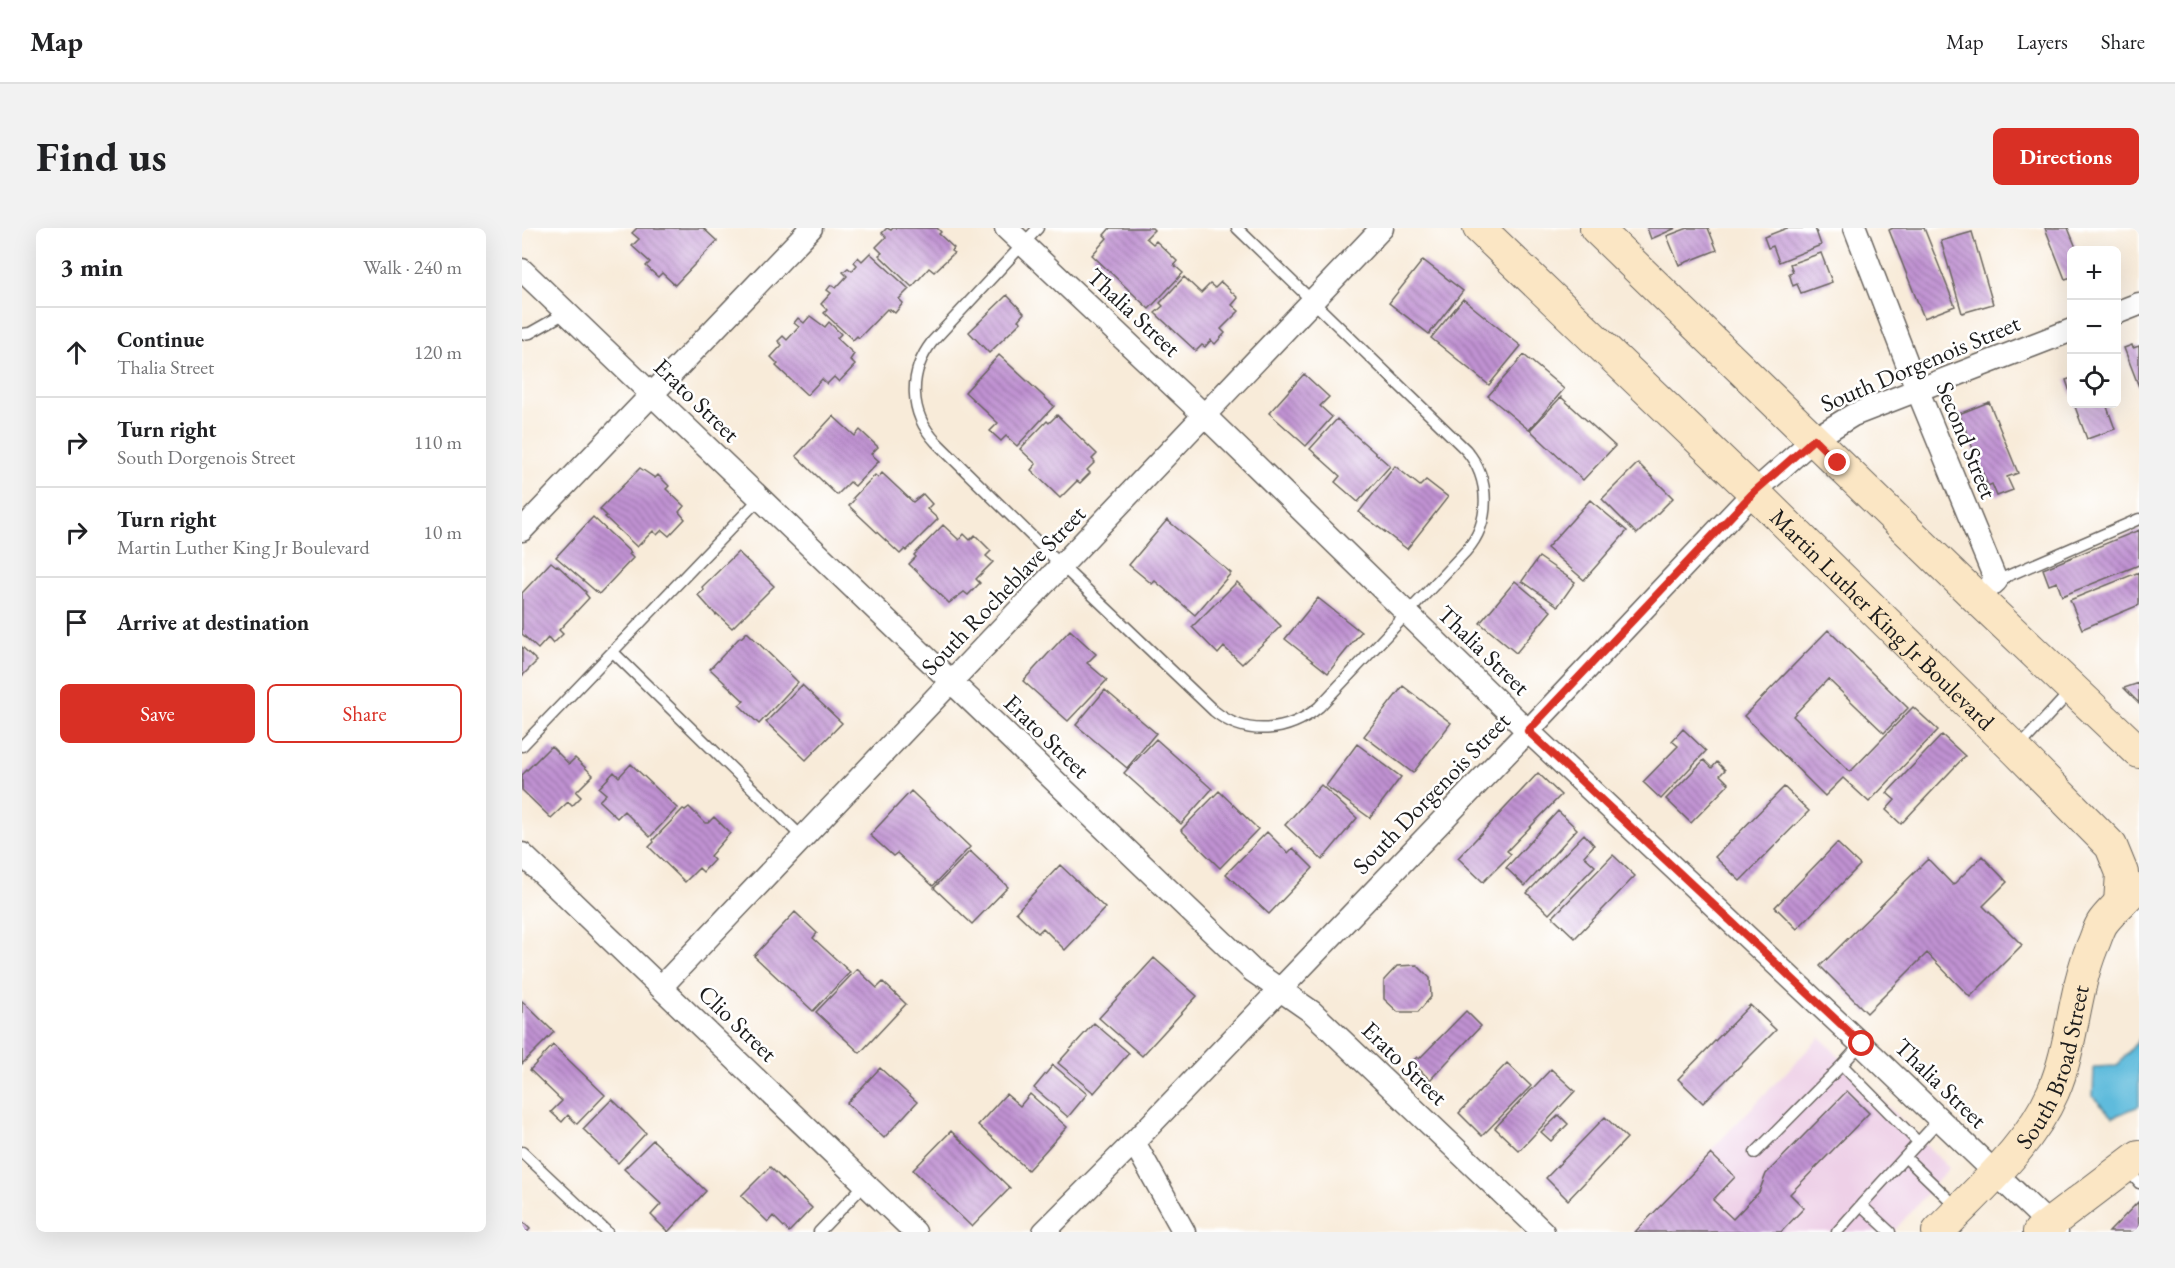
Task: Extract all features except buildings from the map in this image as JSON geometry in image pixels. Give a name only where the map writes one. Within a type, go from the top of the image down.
[{"type":"street","points":[[522,530],[811,228]]},
{"type":"street","name":"Thalia Street","points":[[1005,228],[1204,416],[1528,731],[1862,1044],[1996,1174],[2048,1229]]},
{"type":"street","name":"South Rocheblave Street","points":[[661,987],[1382,228]]},
{"type":"street","name":"Martin Luther King Jr Boulevard","points":[[1479,228],[1754,492],[2111,846],[2129,894]]},
{"type":"street","points":[[1596,228],[1814,439],[1986,590],[2073,689],[2139,752]]},
{"type":"street","name":"Second Street","points":[[1855,228],[1917,389],[1986,590]]},
{"type":"street","name":"Erato Street","points":[[522,270],[1253,971],[1312,1012],[1543,1232]]},
{"type":"street","points":[[2121,310],[2139,304]]},
{"type":"street","name":"South Dorgenois Street","points":[[1044,1232],[1280,990],[1754,492],[1814,439],[1853,415],[2067,332]]},
{"type":"street","name":"Clio Street","points":[[522,854],[915,1232]]},
{"type":"street","name":"South Broad Street","points":[[1938,1232],[1996,1174],[2025,1137],[2051,1095],[2061,1072],[2088,957],[2102,923],[2129,894]]},
{"type":"street","points":[[1134,1142],[1184,1232]]},
{"type":"street","points":[[2048,1229],[2134,1168]]},
{"type":"lane","points":[[1038,228],[928,347],[917,370],[914,389],[915,402],[921,420],[931,437],[1214,711],[1230,721],[1255,729],[1286,726],[1309,715],[1474,541],[1482,523],[1485,498],[1482,478],[1474,460],[1466,450],[1236,228]]},
{"type":"lane","points":[[522,334],[530,333],[567,312]]},
{"type":"lane","points":[[522,746],[760,498]]},
{"type":"lane","points":[[1986,590],[2139,519]]},
{"type":"lane","points":[[613,652],[803,838]]},
{"type":"lane","points":[[2016,750],[2073,689]]},
{"type":"lane","points":[[1755,1153],[1862,1044]]},
{"type":"lane","points":[[1842,1065],[1918,1142]]},
{"type":"lane","points":[[1837,1232],[1939,1120]]},
{"type":"lane","points":[[522,1152],[607,1232]]},
{"type":"lane","points":[[1905,1157],[1960,1210]]},
{"type":"lane","points":[[819,1232],[865,1184]]},
{"type":"lane","points":[[1861,1205],[1890,1232]]},
{"type":"shaded area","points":[[1820,1037],[1949,1168],[1893,1232],[1632,1232]]},
{"type":"water","points":[[2139,1039],[2139,1106],[2113,1117],[2093,1097],[2094,1067],[2117,1066]]},
{"type":"route","points":[[1838,463],[1814,439],[1754,492],[1528,731],[1862,1044]]}]
